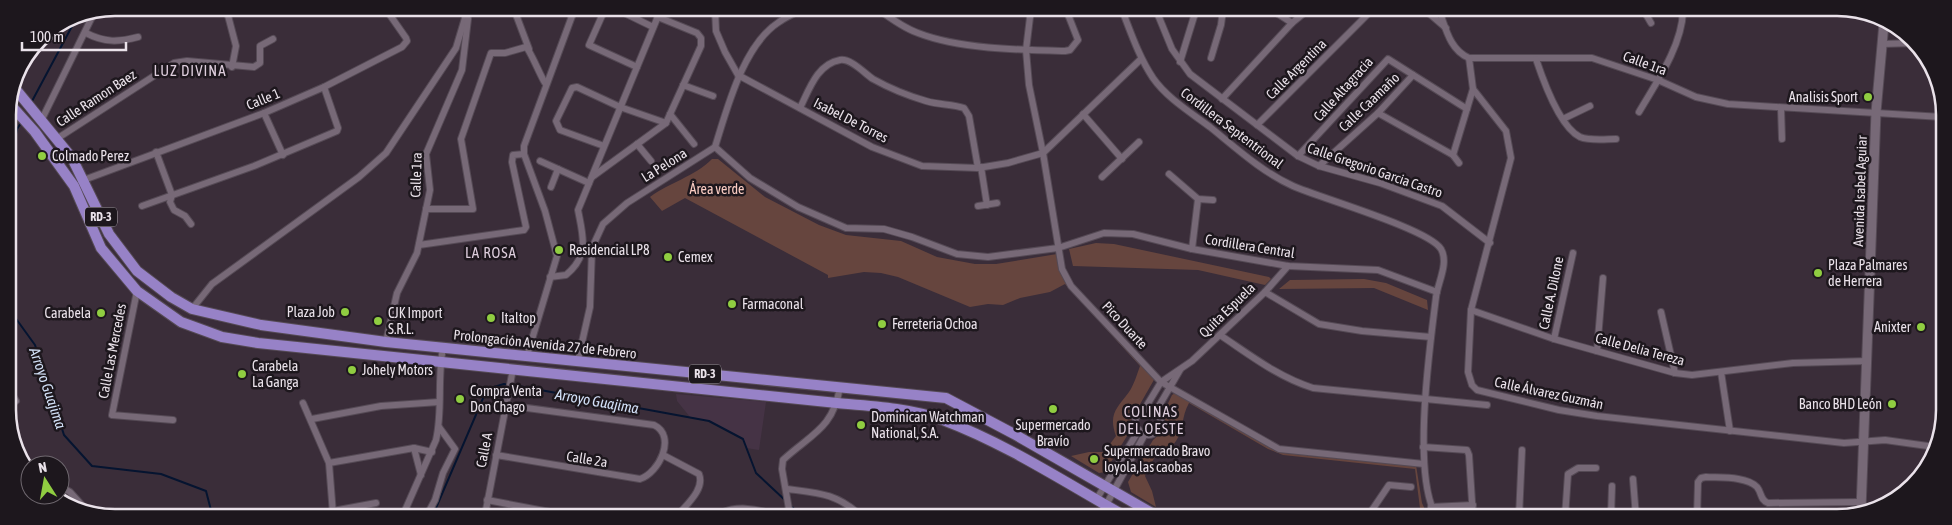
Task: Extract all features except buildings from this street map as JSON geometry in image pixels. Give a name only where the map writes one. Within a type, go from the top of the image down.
[{"type":"main road","name":"Avenida Isabel Aguiar","points":[[1861,506],[1876,112],[1880,44],[1883,27]]},
{"type":"main road","name":"Prolongación Avenida 27 de Febrero","points":[[19,93],[58,138],[83,180],[108,234],[137,271],[171,297],[192,309],[261,325],[386,342],[946,398],[1145,509]]},
{"type":"main road","name":"Prolongación Avenida 27 de Febrero","points":[[16,111],[35,132],[74,186],[101,248],[137,291],[181,322],[222,338],[440,362],[512,373],[838,402],[895,409],[944,420],[1016,454],[1113,509]]},
{"type":"main road","points":[[258,343],[261,325]]},
{"type":"main road","points":[[623,382],[624,366]]},
{"type":"street","points":[[228,16],[236,46],[232,67]]},
{"type":"street","name":"Calle 1","points":[[74,186],[83,180],[264,113],[324,87],[405,44],[407,41],[404,34],[391,16]]},
{"type":"street","points":[[192,309],[212,284],[359,177],[386,153],[456,48],[466,16]]},
{"type":"street","name":"Calle 1ra","points":[[386,342],[397,294],[419,245],[430,188],[426,154],[462,70],[468,16]]},
{"type":"street","points":[[517,16],[536,69],[545,83]]},
{"type":"street","points":[[528,356],[557,256],[545,211],[524,154],[524,146],[545,83],[572,16]]},
{"type":"street","points":[[602,16],[589,45],[637,67]]},
{"type":"street","points":[[632,16],[653,27]]},
{"type":"street","points":[[715,16],[716,31],[724,52],[738,75]]},
{"type":"street","points":[[716,147],[738,75],[760,41],[777,22],[789,16]]},
{"type":"street","points":[[889,16],[916,33],[941,40],[1026,50],[1065,51],[1075,46],[1078,40],[1069,16]]},
{"type":"street","name":"Pico Duarte","points":[[1030,16],[1026,50],[1029,85],[1043,153],[1062,269],[1071,286],[1161,382],[1279,449],[1424,464]]},
{"type":"street","name":"Cordillera Septentrional","points":[[1124,16],[1142,59],[1157,83],[1170,96],[1279,179],[1415,231],[1436,243],[1441,250],[1444,258],[1431,337],[1423,447],[1424,464],[1432,507]]},
{"type":"street","name":"Calle Gregorio Garcia Castro","points":[[1158,16],[1172,49],[1180,62],[1199,83],[1298,156],[1319,166],[1380,182],[1442,206],[1490,243]]},
{"type":"street","points":[[1180,62],[1194,16]]},
{"type":"street","points":[[1211,58],[1222,16]]},
{"type":"street","points":[[1281,16],[1292,23]]},
{"type":"street","points":[[1222,99],[1301,16]]},
{"type":"street","name":"Calle Argentina","points":[[1257,125],[1366,16]]},
{"type":"street","points":[[1432,16],[1447,29]]},
{"type":"street","points":[[1442,16],[1457,51],[1470,58],[1473,89],[1453,155]]},
{"type":"street","points":[[1647,16],[1651,23]]},
{"type":"street","points":[[1639,112],[1658,80],[1676,41],[1682,16]]},
{"type":"street","points":[[550,277],[566,275],[582,257],[584,241],[578,210],[590,180],[620,107],[637,67],[653,27],[658,17],[697,33],[701,38],[701,46],[666,123],[590,180]]},
{"type":"street","points":[[40,117],[92,19]]},
{"type":"street","points":[[86,33],[107,42],[138,37]]},
{"type":"street","name":"Calle Ramon Baez","points":[[58,138],[174,63],[188,61],[232,67],[258,66],[260,46],[273,39]]},
{"type":"street","points":[[1880,44],[1905,43]]},
{"type":"street","points":[[426,209],[472,211],[460,139],[491,53],[505,53],[526,47],[529,49]]},
{"type":"street","name":"Calle 1ra","points":[[1470,58],[1592,58],[1658,80],[1696,96],[1720,102],[1781,108],[1936,117]]},
{"type":"street","name":"Isabel De Torres","points":[[738,75],[872,147],[922,166],[979,168],[1008,163],[1043,153],[1142,59]]},
{"type":"street","points":[[1536,59],[1548,93],[1564,119],[1580,137],[1616,139]]},
{"type":"street","points":[[800,108],[816,76],[827,66],[840,60],[846,61],[874,79],[900,91],[927,101],[964,108],[969,116],[987,204]]},
{"type":"street","name":"Calle Altagracia","points":[[1298,156],[1386,60],[1391,60],[1413,75]]},
{"type":"street","points":[[1413,75],[1468,109]]},
{"type":"street","name":"Calle Caamaño","points":[[1319,166],[1378,113],[1413,75]]},
{"type":"street","points":[[683,85],[713,96]]},
{"type":"street","points":[[142,206],[283,155],[337,131],[338,128],[324,87]]},
{"type":"street","points":[[604,146],[560,130],[556,121],[572,88],[577,87],[620,107],[666,123]]},
{"type":"street","name":"Calle Álvarez Guzmán","points":[[1473,89],[1506,131],[1510,149],[1510,168],[1471,310],[1468,372],[1472,385],[1477,390],[1559,410],[1844,443],[1885,440],[1929,446]]},
{"type":"street","points":[[1564,119],[1590,106]]},
{"type":"street","points":[[1781,108],[1782,139]]},
{"type":"street","points":[[264,113],[283,155]]},
{"type":"street","points":[[1378,113],[1453,155],[1459,162]]},
{"type":"street","points":[[670,114],[694,144]]},
{"type":"street","points":[[1082,114],[1122,159]]},
{"type":"street","points":[[1102,177],[1139,142]]},
{"type":"street","points":[[638,144],[651,161]]},
{"type":"street","name":"Cordillera Central","points":[[716,147],[750,178],[798,207],[846,228],[884,229],[912,237],[957,254],[988,258],[1058,248],[1104,233],[1133,234],[1192,249],[1288,266],[1378,270],[1437,292]]},
{"type":"street","name":"La Pelona","points":[[578,360],[590,307],[592,248],[603,224],[627,203],[716,147]]},
{"type":"street","points":[[156,152],[172,195],[170,202],[174,210],[185,216],[191,224]]},
{"type":"street","points":[[419,245],[524,230],[526,227],[512,162],[513,155],[524,154]]},
{"type":"street","points":[[540,161],[590,180]]},
{"type":"street","points":[[550,187],[558,169]]},
{"type":"street","points":[[1168,174],[1198,199],[1213,200]]},
{"type":"street","points":[[1192,249],[1198,199]]},
{"type":"street","points":[[978,206],[997,203]]},
{"type":"street","name":"Calle A. Dilone","points":[[1554,339],[1573,253]]},
{"type":"street","name":"Quita Espuela","points":[[1181,369],[1265,292],[1288,266]]},
{"type":"street","points":[[1598,351],[1603,278]]},
{"type":"street","name":"Calle Las Mercedes","points":[[137,291],[112,415],[173,420]]},
{"type":"street","points":[[1265,292],[1319,324],[1362,331],[1431,337]]},
{"type":"street","name":"Calle Delia Tereza","points":[[1471,310],[1554,339],[1675,373],[1692,375],[1793,363],[1868,361]]},
{"type":"street","points":[[1661,312],[1675,373]]},
{"type":"street","points":[[1220,334],[1291,381],[1313,388],[1487,405]]},
{"type":"street","points":[[405,509],[432,452],[439,427],[442,348]]},
{"type":"street","points":[[1106,505],[1115,491],[1142,432],[1136,418],[1144,410],[1161,382],[1181,369]]},
{"type":"street","points":[[1156,411],[1181,369]]},
{"type":"street","points":[[1721,372],[1730,431]]},
{"type":"street","name":"Calle A","points":[[486,509],[512,373]]},
{"type":"street","points":[[789,509],[782,469],[783,460],[827,424],[838,402],[840,388]]},
{"type":"street","points":[[312,419],[381,406],[439,402]]},
{"type":"street","points":[[303,403],[312,419],[329,464],[333,509]]},
{"type":"street","points":[[505,405],[654,425],[662,433],[664,442],[663,455],[699,474],[701,486],[683,509]]},
{"type":"street","points":[[1144,410],[1156,411]]},
{"type":"street","points":[[1142,432],[1153,434],[1160,425],[1160,418],[1156,411]]},
{"type":"street","points":[[431,509],[436,500],[443,473],[455,449],[439,427]]},
{"type":"street","points":[[1096,500],[1142,432]]},
{"type":"street","points":[[1423,447],[1467,450],[1469,455],[1473,506],[1432,507]]},
{"type":"street","points":[[329,464],[414,448],[432,452]]},
{"type":"street","points":[[414,448],[422,475]]},
{"type":"street","points":[[1518,509],[1522,450]]},
{"type":"street","name":"Calle 2a","points":[[496,455],[640,479],[648,476],[663,455]]},
{"type":"street","points":[[1565,509],[1566,478],[1570,471],[1578,468],[1596,468]]},
{"type":"street","points":[[1697,509],[1697,484],[1700,478],[1750,482],[1759,490],[1766,502],[1860,506]]},
{"type":"street","points":[[1633,479],[1635,509]]},
{"type":"street","points":[[1373,509],[1389,485],[1411,487]]},
{"type":"street","points":[[1611,509],[1612,486]]},
{"type":"street","points":[[787,489],[830,495],[853,509]]},
{"type":"street","points":[[70,492],[79,502]]},
{"type":"street","points":[[487,500],[534,509]]},
{"type":"street","points":[[350,509],[376,503]]},
{"type":"shaded area","points":[[676,394],[766,402],[759,450],[746,448],[742,438],[709,421],[690,417],[677,401]]},
{"type":"green space","name":"Área verde","points":[[712,159],[718,159],[765,197],[819,225],[846,235],[901,241],[937,257],[975,264],[996,264],[1057,254],[1064,276],[1155,378],[1139,406],[1132,413],[1130,431],[1105,472],[1099,473],[1071,456],[1089,452],[1104,452],[1116,436],[1113,422],[1115,412],[1131,389],[1140,366],[1065,284],[1050,292],[1020,298],[1003,305],[988,304],[970,307],[898,277],[881,273],[864,272],[828,278],[828,275],[685,198],[662,211],[650,197],[690,175]]},
{"type":"green space","points":[[1096,243],[1114,244],[1269,277],[1271,279],[1265,285],[1198,270],[1073,266],[1069,249]]},
{"type":"green space","points":[[1364,279],[1386,283],[1427,300],[1428,310],[1374,288],[1279,289],[1290,280]]},
{"type":"green space","points":[[1175,393],[1268,445],[1310,456],[1416,465],[1422,503],[1425,509],[1420,509],[1415,469],[1283,455],[1268,449],[1189,403],[1179,437],[1174,444],[1157,455],[1145,476],[1152,491],[1156,507],[1131,492],[1128,482],[1153,440],[1164,430],[1163,414],[1172,395]]},
{"type":"waterway","name":"Arroyo Guajima","points":[[31,103],[72,26]]},
{"type":"waterway","name":"Arroyo Guajima","points":[[16,134],[21,123]]},
{"type":"waterway","name":"Arroyo Guajima","points":[[16,319],[35,345],[64,435],[92,466],[161,474],[206,491],[211,509]]},
{"type":"waterway","name":"Arroyo Guajima","points":[[436,509],[487,389],[504,384],[508,385]]},
{"type":"waterway","name":"Arroyo Guajima","points":[[513,385],[709,421],[743,439],[756,473],[786,501]]},
{"type":"waterway","name":"Arroyo Guajima","points":[[791,506],[794,509]]},
{"type":"place","name":"Analisis Sport","points":[[1868,97]]},
{"type":"place","name":"Colmado Perez","points":[[42,156]]},
{"type":"place","name":"Residencial LP8","points":[[559,250]]},
{"type":"place","name":"Cemex","points":[[668,257]]},
{"type":"place","name":"Plaza Palmares de Herrera","points":[[1818,273]]},
{"type":"place","name":"Farmaconal","points":[[732,304]]},
{"type":"place","name":"Plaza Job","points":[[345,312]]},
{"type":"place","name":"Carabela","points":[[101,313]]},
{"type":"place","name":"Italtop","points":[[491,318]]},
{"type":"place","name":"CJK Import S.R.L.","points":[[378,321]]},
{"type":"place","name":"Ferreteria Ochoa","points":[[882,324]]},
{"type":"place","name":"Anixter","points":[[1921,327]]},
{"type":"place","name":"Johely Motors","points":[[352,370]]},
{"type":"place","name":"Carabela La Ganga","points":[[242,374]]},
{"type":"place","name":"Compra Venta Don Chago","points":[[460,399]]},
{"type":"place","name":"Banco BHD León","points":[[1892,404]]},
{"type":"place","name":"Supermercado Bravío","points":[[1053,409]]},
{"type":"place","name":"Dominican Watchman National, S.A.","points":[[861,425]]},
{"type":"place","name":"Supermercado Bravo loyola,las caobas","points":[[1094,459]]},
{"type":"district","name":"LUZ DIVINA","points":[[190,70]]},
{"type":"district","name":"LA ROSA","points":[[491,252]]},
{"type":"district","name":"COLINAS DEL OESTE","points":[[1151,420]]}]
